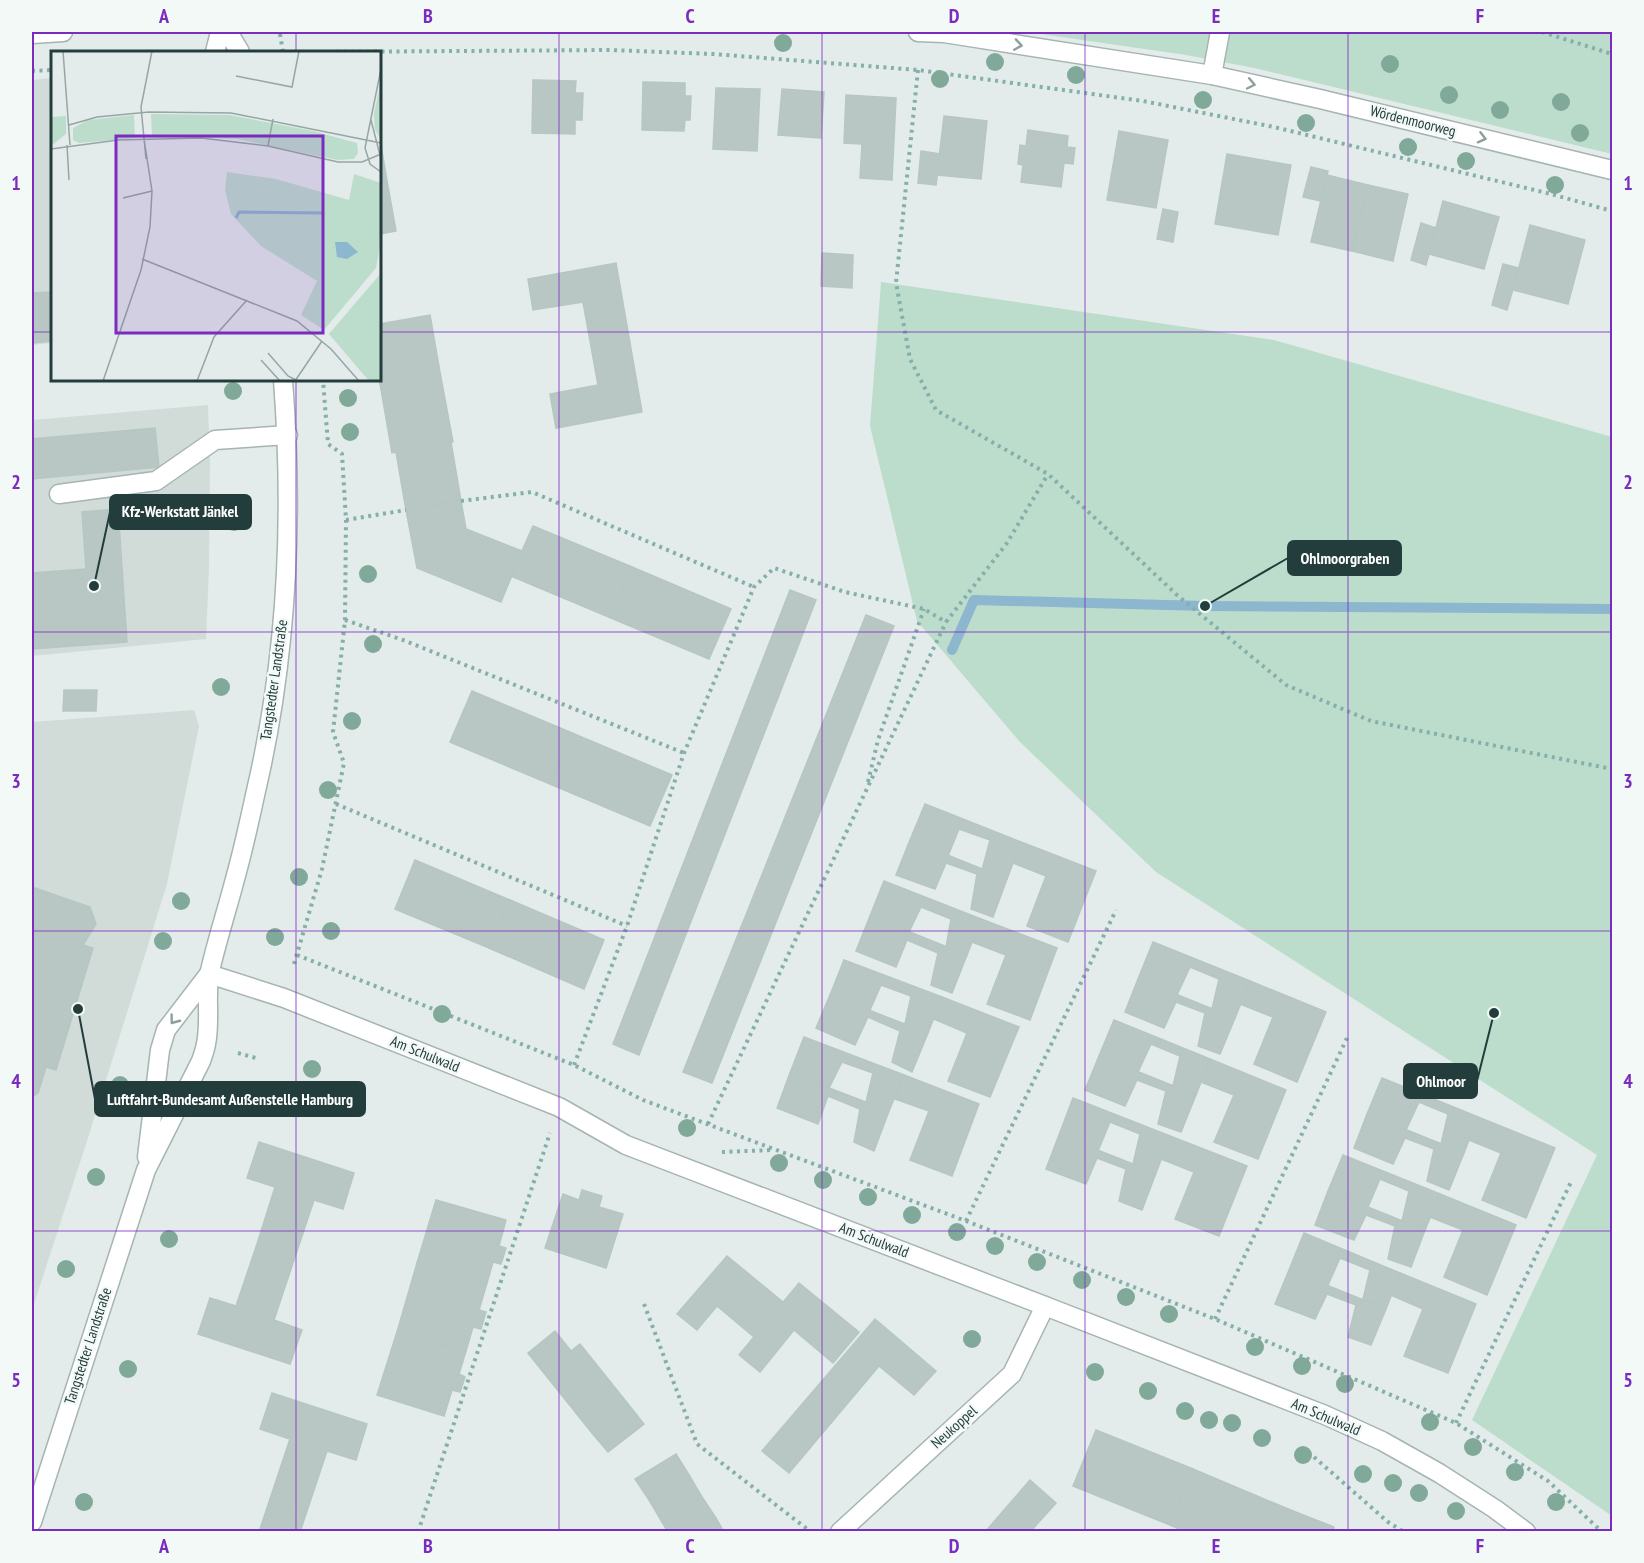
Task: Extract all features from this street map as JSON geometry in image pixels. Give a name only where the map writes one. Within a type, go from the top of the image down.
[{"type":"street","points":[[32,34],[63,32]]},
{"type":"street","points":[[215,51],[220,32]]},
{"type":"street","points":[[228,32],[239,51]]},
{"type":"street","name":"Wördenmoorweg","points":[[918,32],[944,33],[1212,75],[1612,170]]},
{"type":"street","points":[[1212,75],[1220,32]]},
{"type":"street","name":"Tangstedter Landstraße","points":[[32,1522],[146,1170],[201,1061],[207,1043],[209,974],[237,875],[270,722],[285,599],[288,540],[288,435],[283,381]]},
{"type":"street","points":[[59,494],[156,481],[215,440],[288,435]]},
{"type":"street","name":"Tangstedter Landstraße","points":[[146,1170],[160,1050],[166,1030],[209,974]]},
{"type":"street","name":"Am Schulwald","points":[[209,974],[284,998],[559,1107],[627,1145],[1324,1415],[1382,1441],[1439,1473],[1526,1532]]},
{"type":"street","name":"Neukoppel","points":[[840,1532],[1012,1374],[1045,1306]]},
{"type":"path","points":[[1542,32],[1612,54]]},
{"type":"path","points":[[280,34],[283,51]]},
{"type":"path","points":[[381,52],[610,50],[713,54],[918,70],[1143,101],[1274,127],[1551,194],[1612,212]]},
{"type":"path","points":[[32,71],[51,70]]},
{"type":"path","points":[[918,70],[896,283],[910,359],[936,410],[1048,474],[1177,595],[1286,685],[1371,721],[1612,769]]},
{"type":"path","points":[[294,964],[322,869],[344,763],[333,732],[345,620],[346,520],[342,454],[328,444],[323,381]]},
{"type":"path","points":[[708,1124],[946,622],[1007,543],[1048,474]]},
{"type":"path","points":[[461,501],[532,492],[754,587]]},
{"type":"path","points":[[346,520],[406,510]]},
{"type":"path","points":[[574,1065],[627,926],[684,753],[754,587],[774,568],[845,592],[924,609],[946,622]]},
{"type":"path","points":[[866,792],[878,740],[924,609]]},
{"type":"path","points":[[345,620],[403,640],[684,753]]},
{"type":"path","points":[[336,804],[627,926]]},
{"type":"path","points":[[966,1221],[1116,910]]},
{"type":"path","points":[[297,956],[574,1065],[643,1100],[966,1221],[1215,1319],[1456,1423],[1548,1481],[1602,1532]]},
{"type":"path","points":[[1215,1319],[1347,1038]]},
{"type":"path","points":[[238,1053],[256,1058]]},
{"type":"path","points":[[418,1532],[559,1107]]},
{"type":"path","points":[[1456,1423],[1570,1182]]},
{"type":"path","points":[[644,1304],[697,1444],[811,1532]]},
{"type":"path","points":[[1314,1457],[1388,1522],[1404,1532]]},
{"type":"shaded area","points":[[51,78],[51,343],[32,345],[32,80]]},
{"type":"shaded area","points":[[208,405],[210,462],[206,639],[32,656],[32,420]]},
{"type":"shaded area","points":[[194,710],[199,726],[167,884],[32,1310],[32,722]]},
{"type":"green space","points":[[1027,32],[1612,32],[1612,154],[1254,68],[1186,55]]},
{"type":"green space","points":[[881,282],[1274,340],[1612,437],[1612,1516],[1472,1420],[1597,1155],[1156,872],[1020,742],[917,621],[870,426]]},
{"type":"building","points":[[533,80],[576,81],[575,93],[583,93],[582,120],[575,120],[575,134],[532,133]]},
{"type":"building","points":[[643,82],[685,83],[685,96],[691,96],[690,120],[685,120],[684,131],[642,130]]},
{"type":"building","points":[[716,88],[760,89],[757,151],[713,149]]},
{"type":"building","points":[[782,89],[824,92],[821,138],[778,135]]},
{"type":"building","points":[[846,95],[896,98],[892,180],[860,178],[862,144],[844,143]]},
{"type":"building","points":[[944,116],[987,121],[981,179],[937,175]]},
{"type":"building","points":[[1028,130],[1068,136],[1067,147],[1075,148],[1073,164],[1064,163],[1061,187],[1021,182],[1023,165],[1018,164],[1020,145],[1026,146]]},
{"type":"building","points":[[1119,131],[1168,140],[1156,208],[1107,200]]},
{"type":"building","points":[[381,145],[387,181],[381,182]]},
{"type":"building","points":[[921,151],[940,154],[936,185],[918,183]]},
{"type":"building","points":[[1227,154],[1291,165],[1278,235],[1215,224]]},
{"type":"building","points":[[1311,167],[1328,171],[1321,201],[1303,197]]},
{"type":"building","points":[[1327,175],[1368,185],[1352,251],[1311,242]]},
{"type":"building","points":[[387,181],[396,231],[381,234],[381,182]]},
{"type":"building","points":[[1368,185],[1408,194],[1393,261],[1352,251]]},
{"type":"building","points":[[1443,201],[1499,217],[1484,269],[1429,254]]},
{"type":"building","points":[[1163,209],[1178,212],[1173,242],[1157,239]]},
{"type":"building","points":[[1421,223],[1436,228],[1426,265],[1411,260]]},
{"type":"building","points":[[1530,225],[1585,240],[1568,304],[1513,290]]},
{"type":"building","points":[[822,253],[853,255],[852,288],[821,286]]},
{"type":"building","points":[[616,263],[642,412],[556,428],[550,394],[598,385],[583,302],[533,310],[528,279]]},
{"type":"building","points":[[1503,264],[1519,268],[1507,310],[1492,305]]},
{"type":"building","points":[[51,292],[51,341],[32,343],[32,293]]},
{"type":"building","points":[[430,315],[441,378],[381,389],[381,324]]},
{"type":"building","points":[[441,378],[453,442],[392,453],[381,389]]},
{"type":"building","points":[[155,428],[159,467],[32,479],[32,439]]},
{"type":"building","points":[[451,442],[461,501],[406,510],[396,452]]},
{"type":"building","points":[[461,501],[466,529],[522,551],[501,602],[417,568],[406,510]]},
{"type":"building","points":[[118,509],[127,642],[32,649],[32,573],[86,569],[82,512]]},
{"type":"building","points":[[533,526],[632,567],[611,618],[511,576]]},
{"type":"building","points":[[632,567],[731,609],[709,659],[611,618]]},
{"type":"building","points":[[790,590],[816,600],[639,1055],[613,1044]]},
{"type":"building","points":[[866,615],[894,626],[712,1083],[683,1072]]},
{"type":"building","points":[[64,690],[97,690],[96,711],[63,711]]},
{"type":"building","points":[[472,691],[572,733],[550,784],[450,742]]},
{"type":"building","points":[[572,733],[672,775],[650,826],[550,784]]},
{"type":"building","points":[[925,804],[1021,842],[1007,879],[982,870],[990,840],[959,829],[948,856],[910,840]]},
{"type":"building","points":[[910,840],[1007,879],[993,917],[971,909],[977,874],[946,863],[935,889],[896,875]]},
{"type":"building","points":[[1021,842],[1096,871],[1068,942],[1027,926],[1046,876],[1013,863]]},
{"type":"building","points":[[415,860],[510,900],[489,948],[395,909]]},
{"type":"building","points":[[884,881],[981,919],[967,955],[946,947],[951,919],[921,907],[909,932],[870,916]]},
{"type":"building","points":[[35,888],[90,907],[96,924],[83,945],[93,948],[56,1070],[46,1067],[38,1093],[32,1097],[32,900]]},
{"type":"building","points":[[510,900],[604,940],[584,989],[489,948]]},
{"type":"building","points":[[870,916],[967,955],[952,993],[931,985],[938,953],[907,940],[896,967],[856,951]]},
{"type":"building","points":[[981,919],[1057,948],[1030,1020],[987,1004],[1006,955],[972,942]]},
{"type":"building","points":[[1153,942],[1250,981],[1235,1018],[1212,1009],[1219,979],[1190,967],[1177,995],[1138,979]]},
{"type":"building","points":[[844,960],[942,997],[928,1033],[905,1024],[911,996],[881,985],[870,1010],[830,995]]},
{"type":"building","points":[[1138,979],[1235,1018],[1220,1054],[1198,1046],[1205,1013],[1176,1002],[1164,1028],[1125,1012]]},
{"type":"building","points":[[1250,981],[1326,1012],[1297,1082],[1254,1064],[1273,1017],[1240,1004]]},
{"type":"building","points":[[830,995],[928,1033],[912,1072],[892,1062],[900,1031],[868,1017],[855,1045],[816,1028]]},
{"type":"building","points":[[942,997],[1019,1027],[990,1097],[948,1081],[967,1033],[934,1019]]},
{"type":"building","points":[[1114,1020],[1210,1059],[1196,1095],[1173,1086],[1180,1056],[1151,1044],[1138,1072],[1099,1056]]},
{"type":"building","points":[[804,1037],[904,1075],[889,1111],[866,1102],[873,1073],[842,1062],[829,1088],[790,1073]]},
{"type":"building","points":[[1099,1056],[1196,1095],[1181,1132],[1158,1124],[1166,1091],[1137,1080],[1125,1106],[1085,1090]]},
{"type":"building","points":[[1210,1059],[1286,1090],[1258,1159],[1214,1142],[1234,1095],[1201,1082]]},
{"type":"building","points":[[790,1073],[889,1111],[874,1151],[854,1142],[860,1109],[828,1096],[818,1124],[777,1108]]},
{"type":"building","points":[[904,1075],[979,1104],[952,1176],[910,1160],[929,1111],[895,1099]]},
{"type":"building","points":[[1382,1078],[1478,1117],[1464,1153],[1441,1144],[1448,1114],[1419,1102],[1406,1130],[1367,1114]]},
{"type":"building","points":[[1073,1098],[1170,1136],[1156,1173],[1133,1164],[1140,1134],[1110,1122],[1098,1151],[1059,1135]]},
{"type":"building","points":[[1367,1114],[1464,1153],[1449,1190],[1427,1181],[1434,1149],[1405,1138],[1393,1164],[1354,1148]]},
{"type":"building","points":[[1478,1117],[1555,1148],[1526,1218],[1482,1200],[1501,1153],[1469,1140]]},
{"type":"building","points":[[1059,1135],[1156,1173],[1142,1210],[1119,1201],[1126,1169],[1097,1158],[1086,1184],[1046,1169]]},
{"type":"building","points":[[1170,1136],[1247,1166],[1219,1236],[1175,1219],[1194,1172],[1161,1159]]},
{"type":"building","points":[[259,1142],[354,1173],[343,1209],[314,1200],[294,1260],[256,1247],[275,1187],[247,1178]]},
{"type":"building","points":[[1343,1155],[1440,1194],[1425,1230],[1402,1221],[1409,1191],[1380,1179],[1368,1207],[1328,1191]]},
{"type":"building","points":[[582,1190],[602,1196],[599,1207],[623,1214],[606,1268],[545,1248],[563,1194],[579,1200]]},
{"type":"building","points":[[1328,1191],[1425,1230],[1411,1267],[1388,1259],[1395,1226],[1366,1215],[1354,1240],[1315,1225]]},
{"type":"building","points":[[1440,1194],[1516,1225],[1487,1295],[1444,1277],[1463,1230],[1430,1217]]},
{"type":"building","points":[[436,1200],[506,1220],[499,1246],[506,1248],[501,1264],[493,1262],[487,1283],[417,1263]]},
{"type":"building","points":[[1304,1233],[1400,1273],[1386,1309],[1363,1299],[1370,1270],[1340,1258],[1328,1285],[1289,1270]]},
{"type":"building","points":[[256,1247],[294,1260],[274,1320],[302,1330],[290,1364],[198,1334],[210,1298],[236,1306]]},
{"type":"building","points":[[727,1256],[783,1302],[754,1337],[717,1306],[697,1330],[677,1314]]},
{"type":"building","points":[[417,1263],[487,1283],[479,1310],[486,1312],[481,1329],[473,1327],[466,1351],[397,1332]]},
{"type":"building","points":[[1289,1270],[1386,1309],[1371,1345],[1348,1337],[1356,1305],[1327,1294],[1315,1319],[1275,1304]]},
{"type":"building","points":[[1400,1273],[1476,1304],[1448,1373],[1404,1356],[1423,1309],[1391,1295]]},
{"type":"building","points":[[799,1283],[859,1332],[833,1363],[794,1330],[760,1372],[739,1355]]},
{"type":"building","points":[[875,1319],[936,1371],[914,1395],[879,1366],[789,1473],[762,1451]]},
{"type":"building","points":[[555,1331],[571,1351],[580,1344],[596,1364],[560,1393],[528,1353]]},
{"type":"building","points":[[397,1332],[466,1351],[459,1374],[465,1377],[460,1392],[452,1390],[444,1416],[377,1395]]},
{"type":"building","points":[[596,1364],[612,1384],[576,1413],[560,1393]]},
{"type":"building","points":[[612,1384],[628,1404],[592,1433],[576,1413]]},
{"type":"building","points":[[272,1393],[367,1424],[356,1460],[327,1451],[307,1511],[270,1499],[290,1439],[260,1429]]},
{"type":"building","points":[[628,1404],[644,1424],[608,1452],[592,1433]]},
{"type":"building","points":[[1096,1430],[1193,1469],[1170,1525],[1073,1486]]},
{"type":"building","points":[[676,1454],[689,1475],[649,1500],[635,1479]]},
{"type":"building","points":[[1193,1469],[1288,1509],[1279,1532],[1186,1532],[1170,1525]]},
{"type":"building","points":[[689,1475],[702,1497],[662,1522],[649,1500]]},
{"type":"building","points":[[1030,1480],[1056,1503],[1030,1532],[985,1532]]},
{"type":"building","points":[[702,1497],[716,1518],[695,1532],[668,1532],[662,1522]]},
{"type":"building","points":[[270,1499],[307,1511],[300,1532],[259,1532]]},
{"type":"building","points":[[1288,1509],[1334,1527],[1333,1532],[1279,1532]]},
{"type":"building","points":[[716,1518],[724,1532],[695,1532]]},
{"type":"waterway","points":[[952,650],[974,600],[1205,606],[1612,609]]},
{"type":"place","name":"Kfz-Werkstatt Jänkel","points":[[94,586]]},
{"type":"place","name":"Ohlmoorgraben","points":[[1205,606]]},
{"type":"place","name":"Luftfahrt-Bundesamt Außenstelle Hamburg","points":[[78,1009]]},
{"type":"place","name":"Ohlmoor","points":[[1494,1013]]}]
